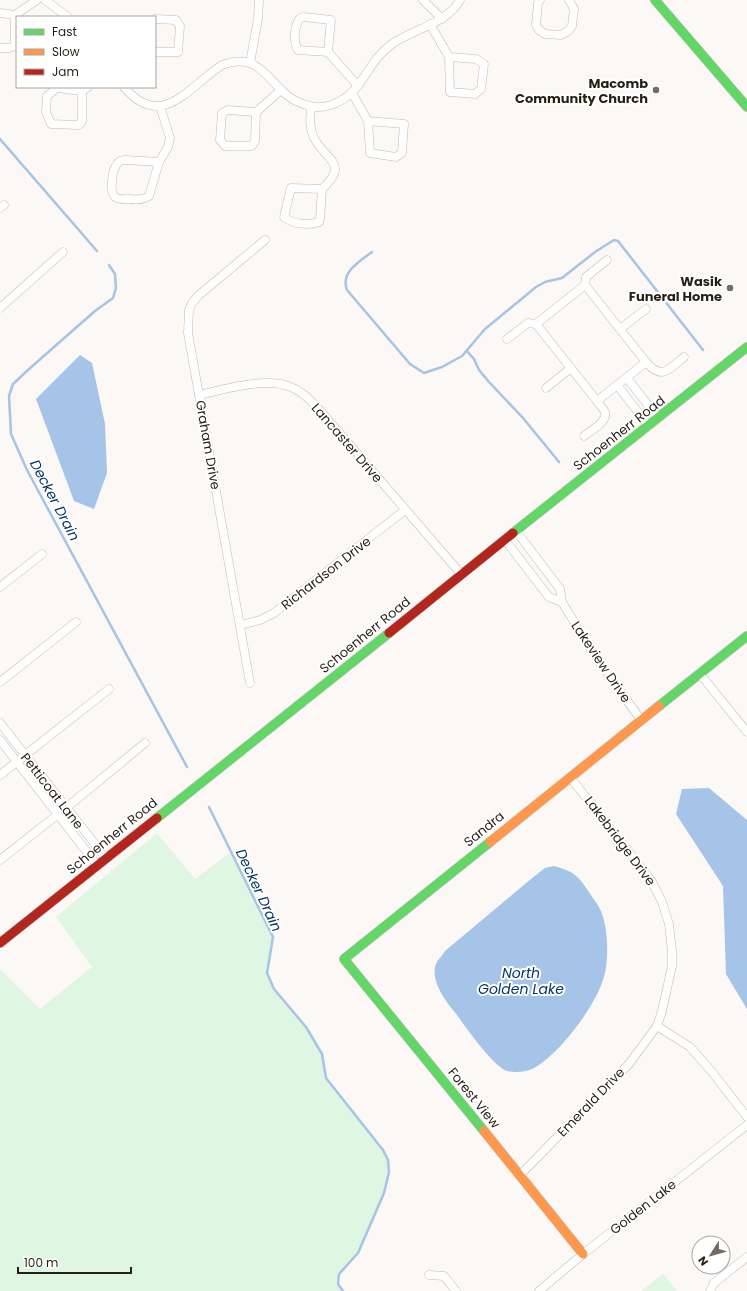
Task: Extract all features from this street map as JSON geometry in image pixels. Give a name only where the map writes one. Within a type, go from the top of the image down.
[{"type":"street","points":[[0,13],[16,15],[37,0]]},
{"type":"street","points":[[45,0],[54,3],[67,16]]},
{"type":"street","points":[[250,63],[258,19],[259,0]]},
{"type":"street","points":[[423,0],[442,19]]},
{"type":"street","points":[[125,88],[131,95],[140,101],[160,106],[175,102],[222,65],[240,61],[250,63],[258,67],[295,101],[311,107],[321,107],[335,103],[352,93],[377,57],[388,47],[410,33],[442,19],[454,9],[460,0]]},
{"type":"street","points":[[540,0],[538,3],[536,25],[539,30],[545,34],[561,35],[568,31],[572,26],[574,8],[569,0]]},
{"type":"street","points":[[655,0],[747,107]]},
{"type":"street","points":[[0,48],[15,46],[16,15]]},
{"type":"street","points":[[328,52],[331,20],[304,17],[300,18],[295,28],[295,45],[298,50],[328,52],[358,86]]},
{"type":"street","points":[[156,19],[176,20],[180,26],[178,52],[156,52]]},
{"type":"street","points":[[430,24],[449,57],[450,92],[475,94],[482,89],[484,64],[476,58],[449,57]]},
{"type":"street","points":[[57,88],[85,89],[82,121],[79,125],[51,124],[46,112],[47,96],[57,88]]},
{"type":"street","points":[[256,112],[255,142],[252,146],[225,146],[220,140],[222,113],[228,110],[256,112],[282,90]]},
{"type":"street","points":[[352,93],[368,121],[370,153],[396,157],[402,153],[404,124],[368,121]]},
{"type":"street","points":[[159,162],[120,161],[115,165],[113,171],[112,191],[114,196],[117,199],[141,200],[148,196],[159,162],[168,147],[170,138],[160,106]]},
{"type":"street","points":[[311,107],[310,122],[313,135],[333,162],[335,167],[334,177],[322,189],[319,222],[313,224],[297,223],[289,221],[284,217],[292,188],[322,189]]},
{"type":"street","name":"Graham Drive","points":[[250,683],[241,625],[198,395],[188,333],[188,316],[192,303],[204,290],[265,240]]},
{"type":"street","points":[[0,308],[63,252]]},
{"type":"street","points":[[536,324],[585,285],[586,277],[607,260]]},
{"type":"street","points":[[585,285],[654,371],[659,373],[664,372],[684,357]]},
{"type":"street","points":[[620,329],[646,309]]},
{"type":"street","points":[[507,339],[528,323],[536,324],[571,368],[605,412],[603,421],[584,436]]},
{"type":"street","name":"Schoenherr Road","points":[[0,943],[461,574],[747,348]]},
{"type":"street","points":[[597,401],[646,362]]},
{"type":"street","points":[[546,388],[571,368]]},
{"type":"street","points":[[627,378],[658,418]]},
{"type":"street","name":"Lancaster Drive","points":[[198,395],[264,384],[286,385],[299,390],[317,407],[461,574]]},
{"type":"street","points":[[618,385],[649,426]]},
{"type":"street","name":"Richardson Drive","points":[[241,625],[260,620],[274,613],[405,510]]},
{"type":"street","name":"Lakeview Drive","points":[[516,532],[560,589],[562,602],[595,656],[641,720]]},
{"type":"street","name":"Lakeview Drive","points":[[505,540],[549,597],[562,602]]},
{"type":"street","points":[[0,587],[42,554]]},
{"type":"street","points":[[0,682],[76,622]]},
{"type":"street","points":[[747,636],[700,674],[747,732]]},
{"type":"street","name":"Sandra","points":[[344,959],[700,674]]},
{"type":"street","points":[[0,775],[109,689]]},
{"type":"street","name":"Petticoat Lane","points":[[0,723],[106,858]]},
{"type":"street","name":"Petticoat Lane","points":[[0,740],[97,865]]},
{"type":"street","points":[[0,860],[145,743]]},
{"type":"street","name":"Lakebridge Drive","points":[[570,777],[651,880],[666,914],[672,951],[672,966],[657,1026]]},
{"type":"street","name":"Forest View","points":[[344,959],[520,1175],[582,1254]]},
{"type":"street","points":[[657,1026],[690,1047],[712,1072],[747,1117]]},
{"type":"street","name":"Emerald Drive","points":[[520,1175],[629,1064],[657,1026]]},
{"type":"street","name":"Golden Lake","points":[[539,1291],[582,1254],[747,1124]]},
{"type":"street","points":[[710,1291],[714,1283],[747,1257]]},
{"type":"street","points":[[429,1275],[444,1276],[456,1291]]},
{"type":"green space","points":[[157,833],[195,879],[231,852],[273,937],[267,973],[274,989],[306,1027],[322,1054],[326,1078],[383,1150],[388,1160],[389,1172],[384,1193],[358,1253],[339,1274],[338,1284],[344,1291],[0,1291],[0,969],[40,1009],[92,967],[56,917]]},
{"type":"green space","points":[[663,1274],[677,1291],[641,1291]]},
{"type":"water","points":[[80,355],[92,363],[105,424],[107,473],[94,509],[74,501],[36,399]]},
{"type":"water","points":[[709,788],[747,820],[747,1009],[726,974],[723,886],[676,814],[682,789]]},
{"type":"water","name":"North Golden Lake","points":[[554,866],[567,870],[576,876],[583,883],[599,907],[606,930],[607,939],[605,973],[595,998],[587,1012],[555,1051],[534,1068],[521,1072],[507,1071],[501,1068],[488,1055],[445,999],[436,980],[435,967],[445,951],[545,868]]},
{"type":"waterway","name":"Decker Drain","points":[[0,139],[97,251]]},
{"type":"waterway","points":[[372,252],[357,263],[349,272],[346,278],[347,290],[410,364],[424,373],[442,367],[462,356],[485,329],[536,287],[545,282],[562,278],[595,252],[614,240],[618,241],[703,350]]},
{"type":"waterway","name":"Decker Drain","points":[[109,265],[115,274],[116,288],[113,298],[95,311],[13,384],[9,396],[11,434],[27,470],[187,767]]},
{"type":"waterway","points":[[467,351],[474,359],[479,370],[523,418],[559,462]]},
{"type":"waterway","name":"Decker Drain","points":[[209,807],[273,937],[267,973],[274,989],[306,1027],[322,1054],[326,1078],[383,1150],[388,1160],[389,1172],[384,1193],[358,1253],[339,1274],[338,1284],[343,1291]]},
{"type":"traffic: fast","points":[[655,0],[747,107]]},
{"type":"traffic: fast","points":[[513,533],[747,347]]},
{"type":"traffic: fast","points":[[157,818],[389,633]]},
{"type":"traffic: fast","points":[[659,706],[747,636]]},
{"type":"traffic: fast","points":[[484,1131],[344,959],[490,842]]},
{"type":"traffic: slow","points":[[490,842],[659,706]]},
{"type":"traffic: slow","points":[[484,1131],[583,1254]]},
{"type":"traffic: jam","points":[[389,633],[513,533]]},
{"type":"traffic: jam","points":[[0,943],[157,818]]},
{"type":"place","name":"Macomb Community Church","points":[[656,90]]},
{"type":"place","name":"Wasik Funeral Home","points":[[730,288]]}]
